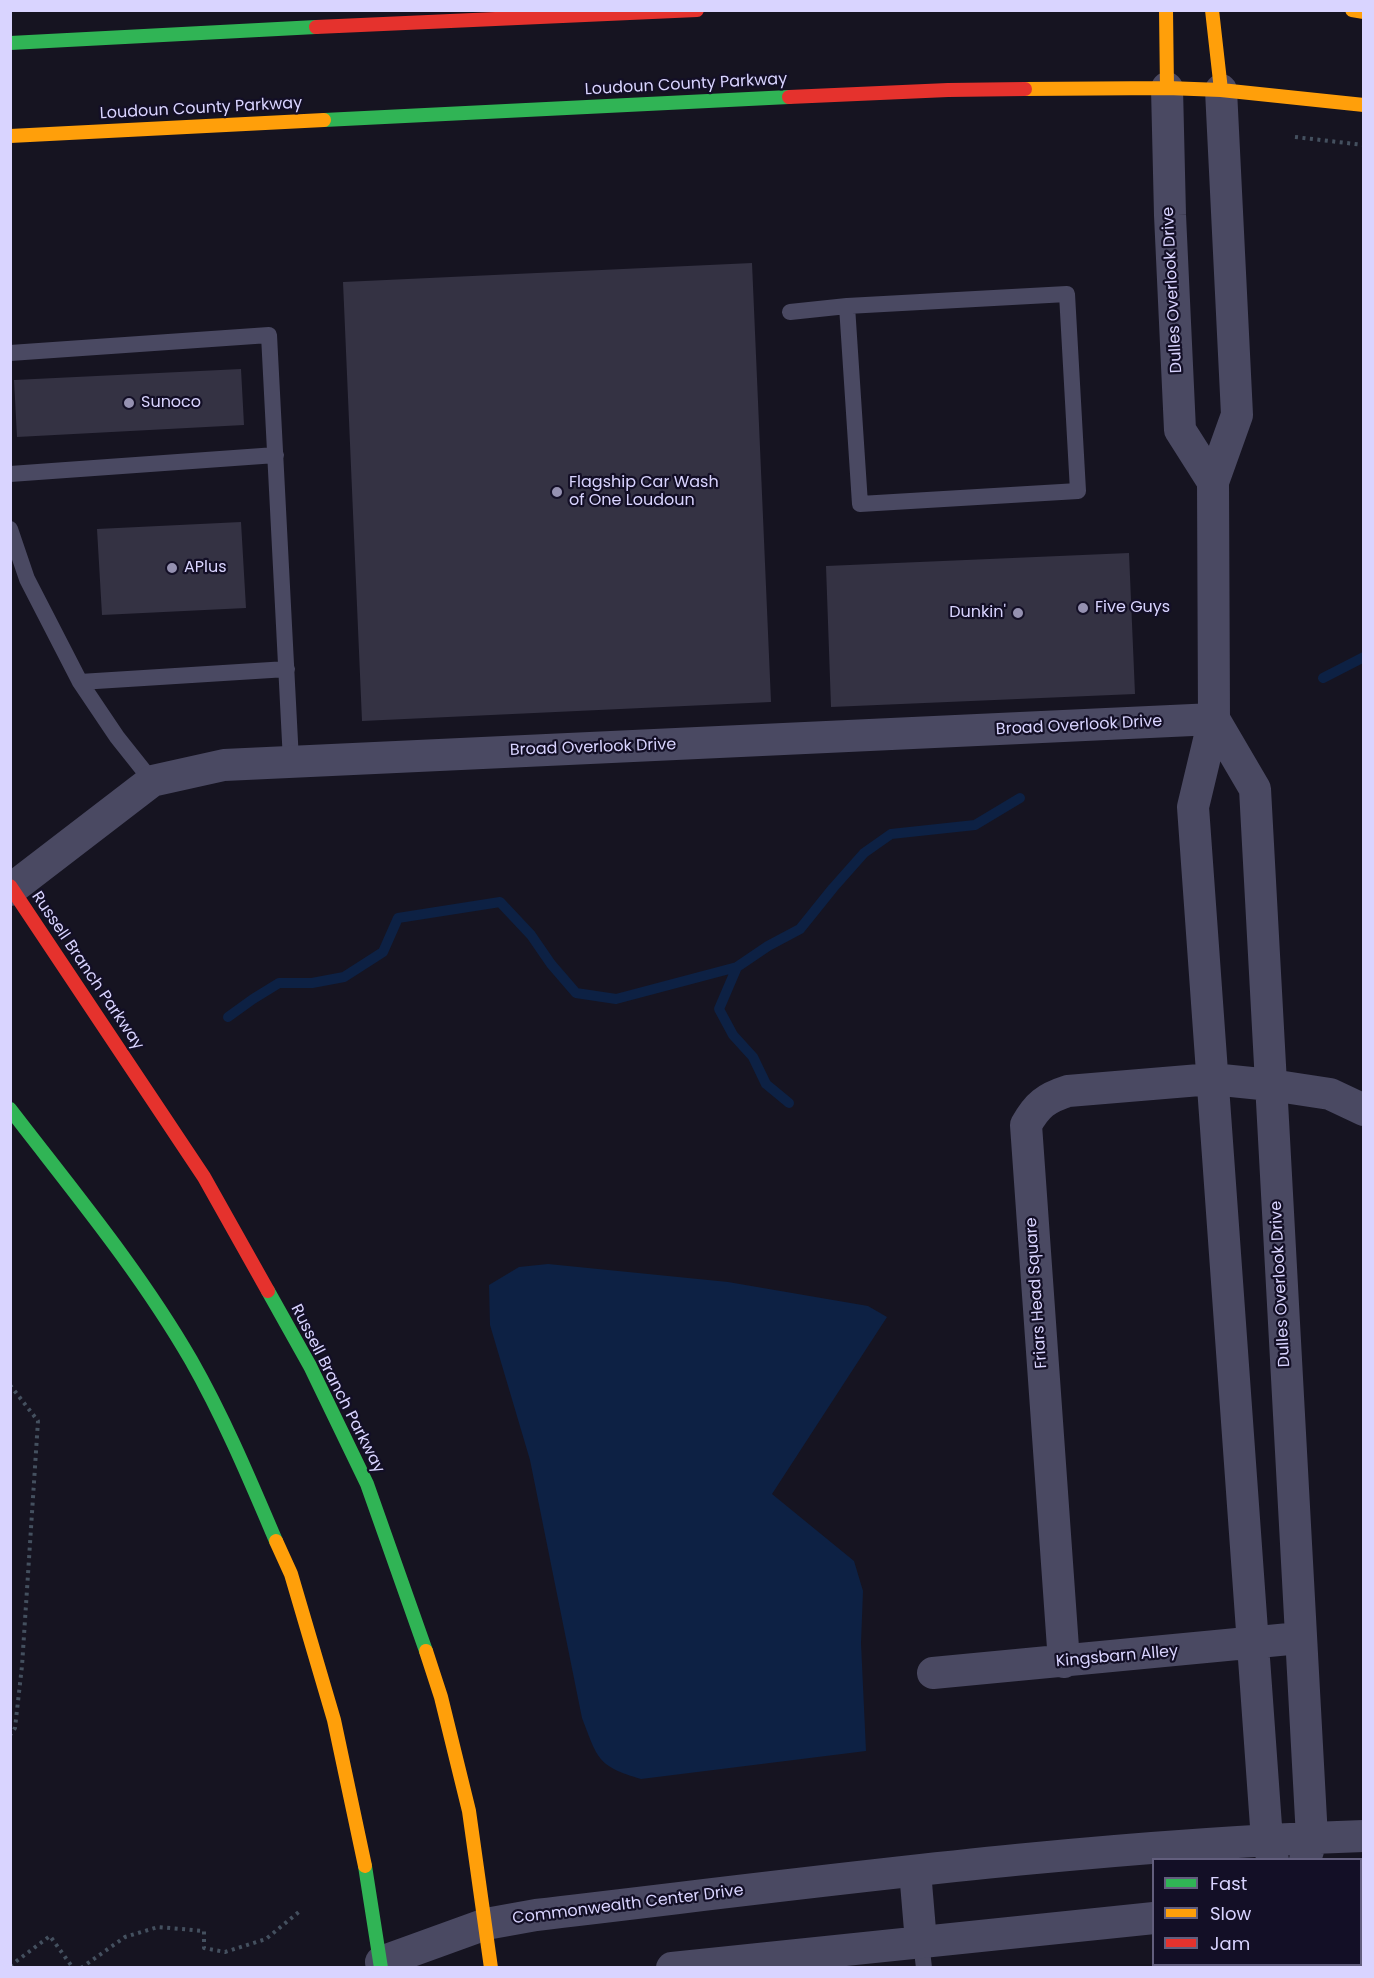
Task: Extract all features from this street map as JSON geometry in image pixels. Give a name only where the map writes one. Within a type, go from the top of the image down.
[{"type":"main road","points":[[10,43],[697,10]]},
{"type":"main road","points":[[1166,10],[1167,88]]},
{"type":"main road","points":[[1212,10],[1221,90]]},
{"type":"main road","points":[[1352,10],[1364,12]]},
{"type":"main road","name":"Loudoun County Parkway","points":[[10,136],[948,90],[1167,88],[1221,90],[1364,105]]},
{"type":"main road","name":"Russell Branch Parkway","points":[[11,888],[204,1177],[310,1366],[367,1484],[441,1697],[469,1811],[491,1968]]},
{"type":"main road","points":[[10,1109],[129,1263],[191,1360],[230,1436],[291,1574],[334,1720],[362,1845],[381,1965]]},
{"type":"street","name":"Dulles Overlook Drive","points":[[1167,88],[1169,203],[1180,430],[1213,482]]},
{"type":"street","points":[[1221,90],[1237,415],[1213,482],[1214,719],[1193,807],[1270,1850]]},
{"type":"street","name":"Dulles Overlook Drive","points":[[1214,719],[1255,789],[1309,1849]]},
{"type":"street","name":"Broad Overlook Drive","points":[[11,888],[152,781],[224,765],[1214,719]]},
{"type":"street","name":"Friars Head Square","points":[[1064,1662],[1026,1125],[1034,1111],[1043,1103],[1051,1097],[1068,1091],[1212,1079],[1330,1094],[1364,1110]]},
{"type":"street","name":"Kingsbarn Alley","points":[[933,1673],[1300,1638]]},
{"type":"street","name":"Commonwealth Center Drive","points":[[381,1965],[486,1924],[536,1915],[915,1871],[1114,1851],[1309,1849],[1364,1836]]},
{"type":"street","points":[[915,1871],[923,1955]]},
{"type":"street","points":[[672,1968],[923,1955],[1152,1918]]},
{"type":"street","points":[[381,1965],[415,1968]]},
{"type":"lane","points":[[790,312],[848,306],[1067,294],[1078,491],[860,504],[848,306]]},
{"type":"lane","points":[[10,353],[269,335],[291,761]]},
{"type":"lane","points":[[10,474],[276,455]]},
{"type":"lane","points":[[10,529],[27,579],[80,682],[117,736],[152,781]]},
{"type":"lane","points":[[80,682],[286,669]]},
{"type":"path","points":[[1295,137],[1364,145]]},
{"type":"path","points":[[10,1385],[38,1421],[22,1666],[15,1728],[10,1735]]},
{"type":"path","points":[[81,1968],[125,1937],[158,1927],[204,1931],[204,1948],[225,1952],[266,1940],[300,1911]]},
{"type":"path","points":[[10,1966],[50,1936],[73,1968]]},
{"type":"water","points":[[548,1264],[728,1282],[868,1306],[887,1317],[772,1494],[854,1561],[863,1591],[861,1643],[866,1751],[641,1779],[615,1770],[607,1765],[596,1752],[582,1718],[530,1460],[490,1325],[489,1285],[519,1267]]},
{"type":"building","name":"Flagship Car Wash of One Loudoun","points":[[752,263],[771,702],[362,721],[343,282]]},
{"type":"building","name":"Sunoco","points":[[241,369],[244,425],[17,437],[14,380]]},
{"type":"building","name":"APlus","points":[[241,522],[246,608],[102,615],[97,529]]},
{"type":"building","points":[[1129,553],[1135,694],[831,707],[826,566]]},
{"type":"waterway","points":[[1323,678],[1364,657]]},
{"type":"waterway","points":[[228,1017],[279,983],[312,983],[344,977],[383,952],[398,918],[500,902],[531,935],[551,964],[576,993],[616,999],[737,967],[768,946],[800,929],[864,853],[891,834],[975,825],[1020,798]]},
{"type":"waterway","points":[[737,967],[719,1009],[733,1035],[753,1057],[766,1084],[789,1103]]},
{"type":"traffic: fast","points":[[10,43],[316,27]]},
{"type":"traffic: fast","points":[[324,120],[789,97]]},
{"type":"traffic: fast","points":[[10,1109],[105,1232],[171,1327],[215,1404],[276,1541]]},
{"type":"traffic: fast","points":[[268,1291],[310,1366],[367,1484],[426,1651]]},
{"type":"traffic: fast","points":[[365,1866],[381,1968]]},
{"type":"traffic: slow","points":[[1166,10],[1167,88]]},
{"type":"traffic: slow","points":[[1212,10],[1221,90]]},
{"type":"traffic: slow","points":[[1352,10],[1364,12]]},
{"type":"traffic: slow","points":[[1025,89],[1221,90],[1364,105]]},
{"type":"traffic: slow","points":[[10,136],[324,120]]},
{"type":"traffic: slow","points":[[276,1541],[291,1574],[334,1720],[365,1866]]},
{"type":"traffic: slow","points":[[426,1651],[441,1697],[469,1811],[491,1968]]},
{"type":"traffic: jam","points":[[316,27],[697,10]]},
{"type":"traffic: jam","points":[[789,97],[1025,89]]},
{"type":"traffic: jam","points":[[10,886],[204,1177],[268,1291]]},
{"type":"place","name":"Sunoco","points":[[129,403]]},
{"type":"place","name":"Flagship Car Wash of One Loudoun","points":[[557,492]]},
{"type":"place","name":"APlus","points":[[172,568]]},
{"type":"place","name":"Five Guys","points":[[1083,608]]},
{"type":"place","name":"Dunkin'","points":[[1018,613]]}]
